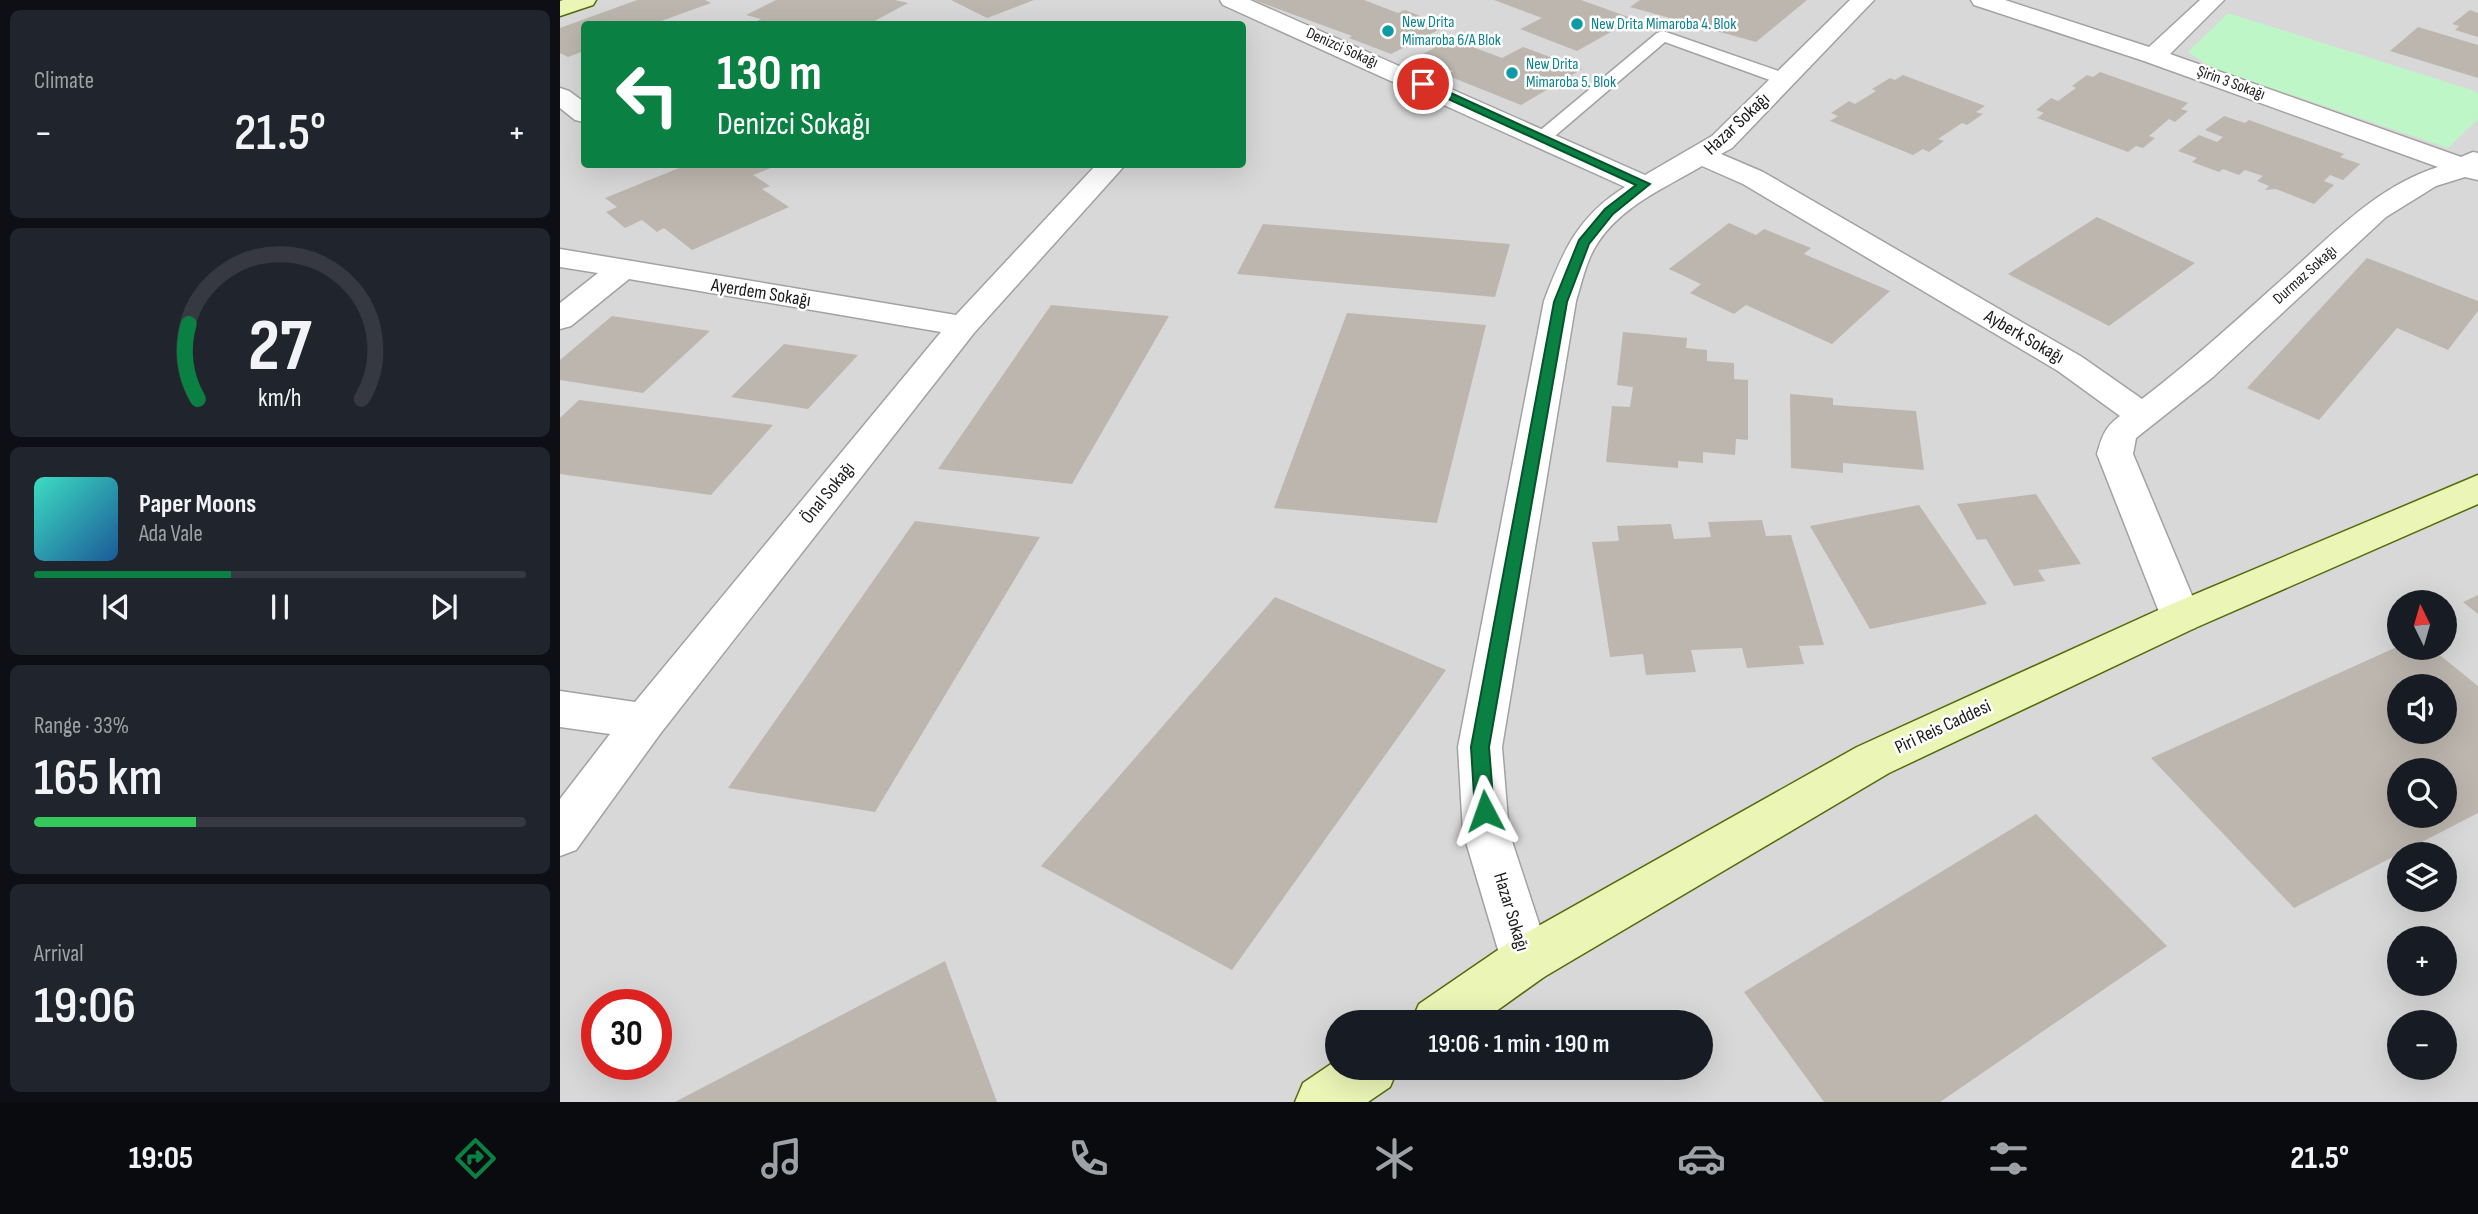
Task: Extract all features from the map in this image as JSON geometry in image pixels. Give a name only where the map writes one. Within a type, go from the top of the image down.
[{"type":"main road","points":[[560,9],[583,0]]},
{"type":"main road","name":"Piri Reis Caddesi","points":[[1454,1010],[1526,960],[1873,760],[2181,617],[2433,510],[2478,488]]},
{"type":"main road","points":[[1322,1102],[1354,1080]]},
{"type":"street","name":"Denizci Sokağı","points":[[1231,0],[1249,17],[1543,137],[1644,184]]},
{"type":"street","name":"Hazar Sokağı","points":[[1526,960],[1486,832],[1480,747],[1560,302],[1583,243],[1609,212],[1644,184],[1702,156],[1722,142],[1863,0]]},
{"type":"street","name":"Şirin 3 Sokağı","points":[[1982,0],[2474,164]]},
{"type":"street","points":[[2153,55],[2213,0]]},
{"type":"street","points":[[560,87],[581,79]]},
{"type":"street","points":[[560,96],[581,112]]},
{"type":"street","name":"Ayberk Sokağı","points":[[1702,156],[1752,178],[2070,364],[2143,416]]},
{"type":"street","name":"Durmaz Sokağı","points":[[2143,416],[2201,370],[2375,211],[2426,180],[2474,164]]},
{"type":"street","name":"Önal Sokağı","points":[[560,835],[645,721],[963,326],[1109,168]]},
{"type":"street","name":"Ayerdem Sokağı","points":[[560,258],[963,326]]},
{"type":"street","points":[[560,319],[621,270]]},
{"type":"street","points":[[2143,416],[2120,433],[2115,454],[2181,617]]},
{"type":"street","points":[[560,709],[645,721]]},
{"type":"lane","points":[[1543,137],[1663,36],[1784,79]]},
{"type":"shaded area","points":[[560,0],[2478,0],[2478,1102],[560,1102]]},
{"type":"green space","points":[[2228,13],[2475,91],[2478,94],[2478,119],[2448,148],[2212,68],[2188,52]]},
{"type":"building","points":[[637,0],[705,0],[711,3],[661,21],[581,21],[581,52],[568,57],[560,53],[560,28]]},
{"type":"building","points":[[776,0],[895,0],[908,3],[875,21],[758,21],[761,19],[746,15]]},
{"type":"building","points":[[951,0],[1034,0],[987,18]]},
{"type":"building","name":"New Drita Mimaroba 6/A Blok","points":[[1254,0],[1364,0],[1398,13],[1405,10],[1446,26],[1391,54],[1349,38],[1352,36]]},
{"type":"building","name":"New Drita Mimaroba 4. Blok","points":[[1494,0],[1581,0],[1634,19],[1577,51],[1520,29],[1542,18]]},
{"type":"building","points":[[1640,0],[1807,0],[1756,42],[1630,7]]},
{"type":"building","points":[[2470,10],[2478,13],[2478,37],[2455,30],[2459,26],[2452,24]]},
{"type":"building","points":[[2418,27],[2478,45],[2478,78],[2390,51]]},
{"type":"building","name":"New Drita Mimaroba 5. Blok","points":[[1451,39],[1502,58],[1523,47],[1582,69],[1521,105],[1446,75],[1453,71],[1417,57]]},
{"type":"building","points":[[2100,72],[2188,103],[2181,109],[2188,111],[2175,122],[2169,119],[2149,136],[2155,138],[2143,148],[2136,146],[2128,152],[2037,118],[2044,113],[2036,110],[2051,98],[2058,101],[2076,88],[2072,86],[2087,75],[2093,77]]},
{"type":"building","points":[[1903,75],[1985,106],[1976,112],[1983,114],[1967,125],[1962,123],[1938,139],[1944,141],[1929,152],[1923,149],[1913,155],[1830,121],[1838,116],[1831,113],[1849,101],[1855,104],[1890,78],[1895,80]]},
{"type":"building","points":[[2224,116],[2245,123],[2249,120],[2344,154],[2340,157],[2360,164],[2343,180],[2330,175],[2324,181],[2334,185],[2314,204],[2276,189],[2265,190],[2269,186],[2257,181],[2263,176],[2245,170],[2239,175],[2223,169],[2219,172],[2192,162],[2197,158],[2178,151],[2199,135],[2217,142],[2223,137],[2205,130]]},
{"type":"building","points":[[679,168],[771,168],[753,175],[770,186],[762,189],[789,207],[692,250],[664,228],[657,232],[642,220],[625,228],[606,212],[617,207],[605,198]]},
{"type":"building","points":[[2097,217],[2195,263],[2109,326],[2008,274]]},
{"type":"building","points":[[1729,223],[1756,235],[1764,229],[1811,248],[1804,254],[1890,291],[1832,344],[1746,305],[1734,314],[1690,293],[1701,284],[1669,269]]},
{"type":"building","points":[[1263,224],[1510,244],[1495,297],[1237,274]]},
{"type":"building","points":[[2367,258],[2478,301],[2478,311],[2448,350],[2397,328],[2319,420],[2247,388]]},
{"type":"building","points":[[1051,305],[1169,316],[1072,484],[938,469]]},
{"type":"building","points":[[1347,313],[1486,325],[1437,523],[1274,508]]},
{"type":"building","points":[[612,316],[710,331],[643,393],[560,380],[560,360]]},
{"type":"building","points":[[1623,332],[1687,338],[1686,348],[1707,350],[1707,361],[1734,363],[1734,379],[1748,380],[1748,440],[1736,439],[1735,455],[1703,452],[1703,463],[1678,461],[1678,468],[1606,462],[1612,406],[1630,407],[1633,387],[1617,385]]},
{"type":"building","points":[[784,344],[858,355],[808,409],[731,397]]},
{"type":"building","points":[[1790,394],[1833,398],[1833,405],[1916,411],[1924,470],[1843,463],[1843,473],[1791,468]]},
{"type":"building","points":[[579,400],[773,425],[711,495],[560,474],[560,418]]},
{"type":"building","points":[[2036,494],[2081,564],[2038,570],[2045,581],[2014,586],[1986,539],[1977,540],[1957,504]]},
{"type":"building","points":[[1919,505],[1987,604],[1870,629],[1810,526]]},
{"type":"building","points":[[1762,520],[1766,536],[1791,535],[1824,645],[1799,646],[1804,664],[1747,668],[1742,648],[1691,650],[1696,672],[1646,675],[1643,654],[1610,657],[1592,542],[1619,541],[1617,526],[1671,524],[1674,539],[1711,537],[1708,522]]},
{"type":"building","points":[[915,521],[1040,537],[875,812],[728,788]]},
{"type":"building","points":[[2478,595],[2478,614],[2463,602]]},
{"type":"building","points":[[1275,597],[1446,670],[1232,970],[1041,866]]},
{"type":"building","points":[[2387,651],[2387,660],[2446,660],[2478,686],[2478,813],[2457,824],[2457,758],[2387,758],[2387,828],[2449,828],[2422,842],[2387,842],[2387,860],[2294,908],[2151,758]]},
{"type":"building","points":[[2036,814],[2167,946],[1940,1102],[1824,1102],[1744,992]]},
{"type":"building","points":[[945,961],[997,1102],[675,1102]]},
{"type":"place","name":"New Drita Mimaroba 4. Blok","points":[[1577,24]]},
{"type":"place","name":"New Drita Mimaroba 6/A Blok","points":[[1388,31]]},
{"type":"place","name":"New Drita Mimaroba 5. Blok","points":[[1512,73]]},
{"type":"route","points":[[1423,84],[1644,184],[1609,212],[1583,243],[1560,302],[1480,747],[1485,811]]}]
